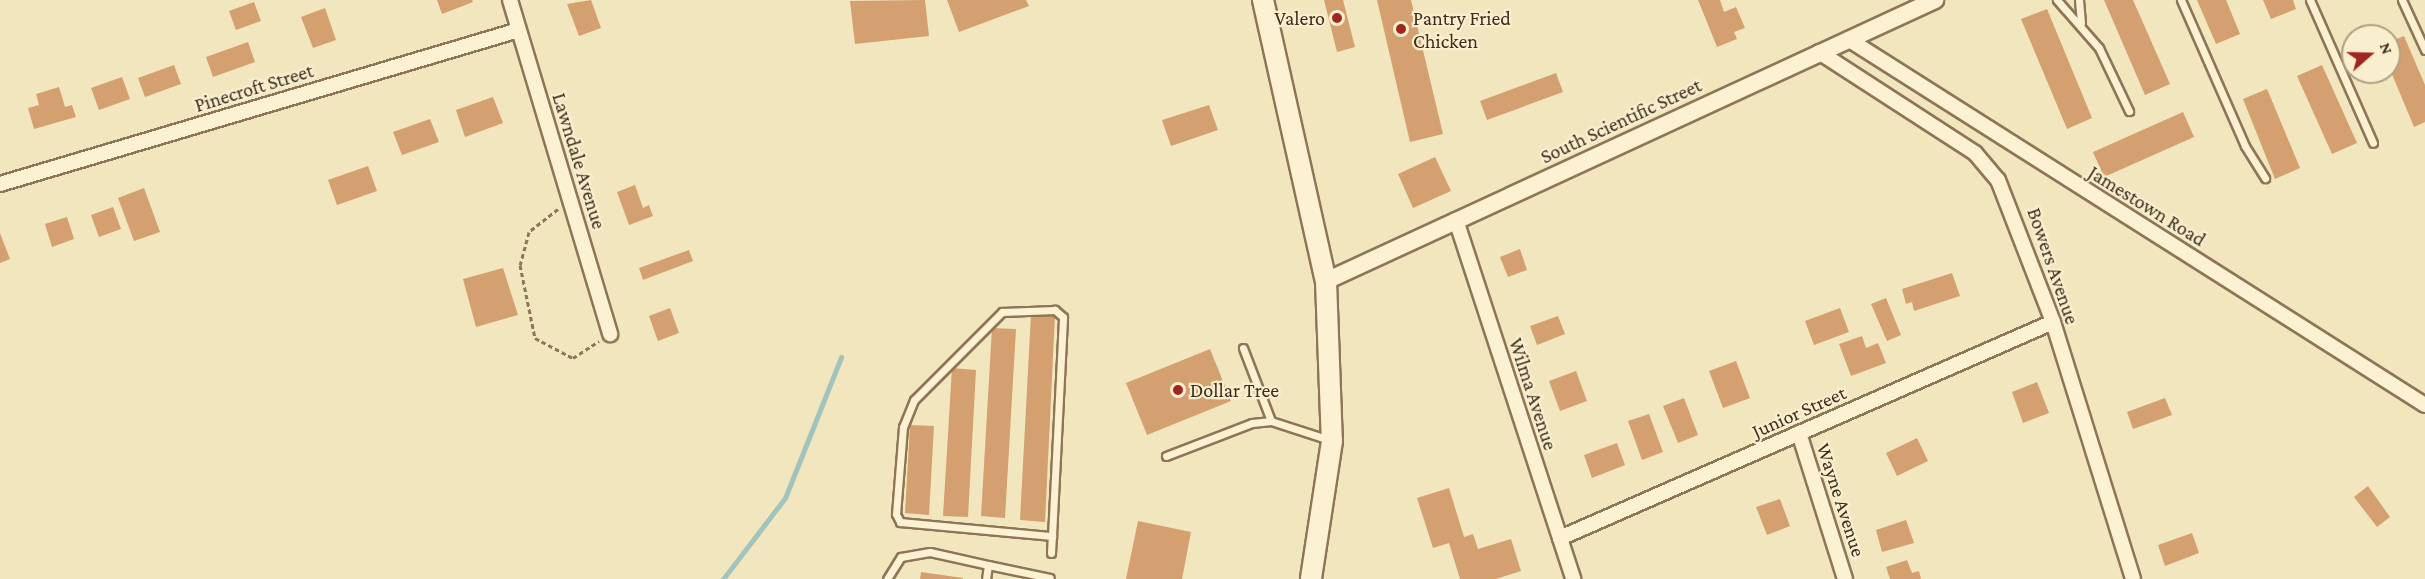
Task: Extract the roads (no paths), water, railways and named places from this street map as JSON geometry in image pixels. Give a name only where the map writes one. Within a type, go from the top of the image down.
[{"type":"main road","points":[[1263,0],[1326,281],[1332,441],[1311,579]]},
{"type":"street","name":"Lawndale Avenue","points":[[510,0],[610,334]]},
{"type":"street","name":"South Scientific Street","points":[[1326,281],[1935,0]]},
{"type":"street","name":"Pinecroft Street","points":[[0,184],[519,30]]},
{"type":"street","name":"Jamestown Road","points":[[1848,39],[2425,405]]},
{"type":"street","name":"Bowers Avenue","points":[[1819,52],[1854,79],[1947,133],[1989,168],[2014,210],[2053,321],[2133,579]]},
{"type":"street","name":"Wilma Avenue","points":[[1456,220],[1573,579]]},
{"type":"street","name":"Junior Street","points":[[1560,538],[2053,321]]},
{"type":"street","name":"Wayne Avenue","points":[[1799,433],[1845,579]]},
{"type":"lane","points":[[2057,0],[2081,23],[2099,48],[2129,111]]},
{"type":"lane","points":[[2079,0],[2081,23]]},
{"type":"lane","points":[[2181,0],[2245,146],[2265,178]]},
{"type":"lane","points":[[2310,0],[2373,143]]},
{"type":"lane","points":[[2402,0],[2425,50]]},
{"type":"lane","points":[[1051,554],[1052,536],[1063,317],[1055,310],[1002,312],[914,400],[903,427],[896,514],[900,522],[1052,536]]},
{"type":"lane","points":[[1243,348],[1271,421]]},
{"type":"lane","points":[[1166,456],[1252,423],[1271,421],[1332,441]]},
{"type":"lane","points":[[887,579],[901,557],[930,552],[1050,578]]},
{"type":"lane","points":[[986,579],[987,565]]},
{"type":"waterway","points":[[723,579],[785,498],[841,357]]},
{"type":"place","name":"Valero","points":[[1337,18]]},
{"type":"place","name":"Pantry Fried Chicken","points":[[1401,29]]},
{"type":"place","name":"Dollar Tree","points":[[1178,390]]}]
